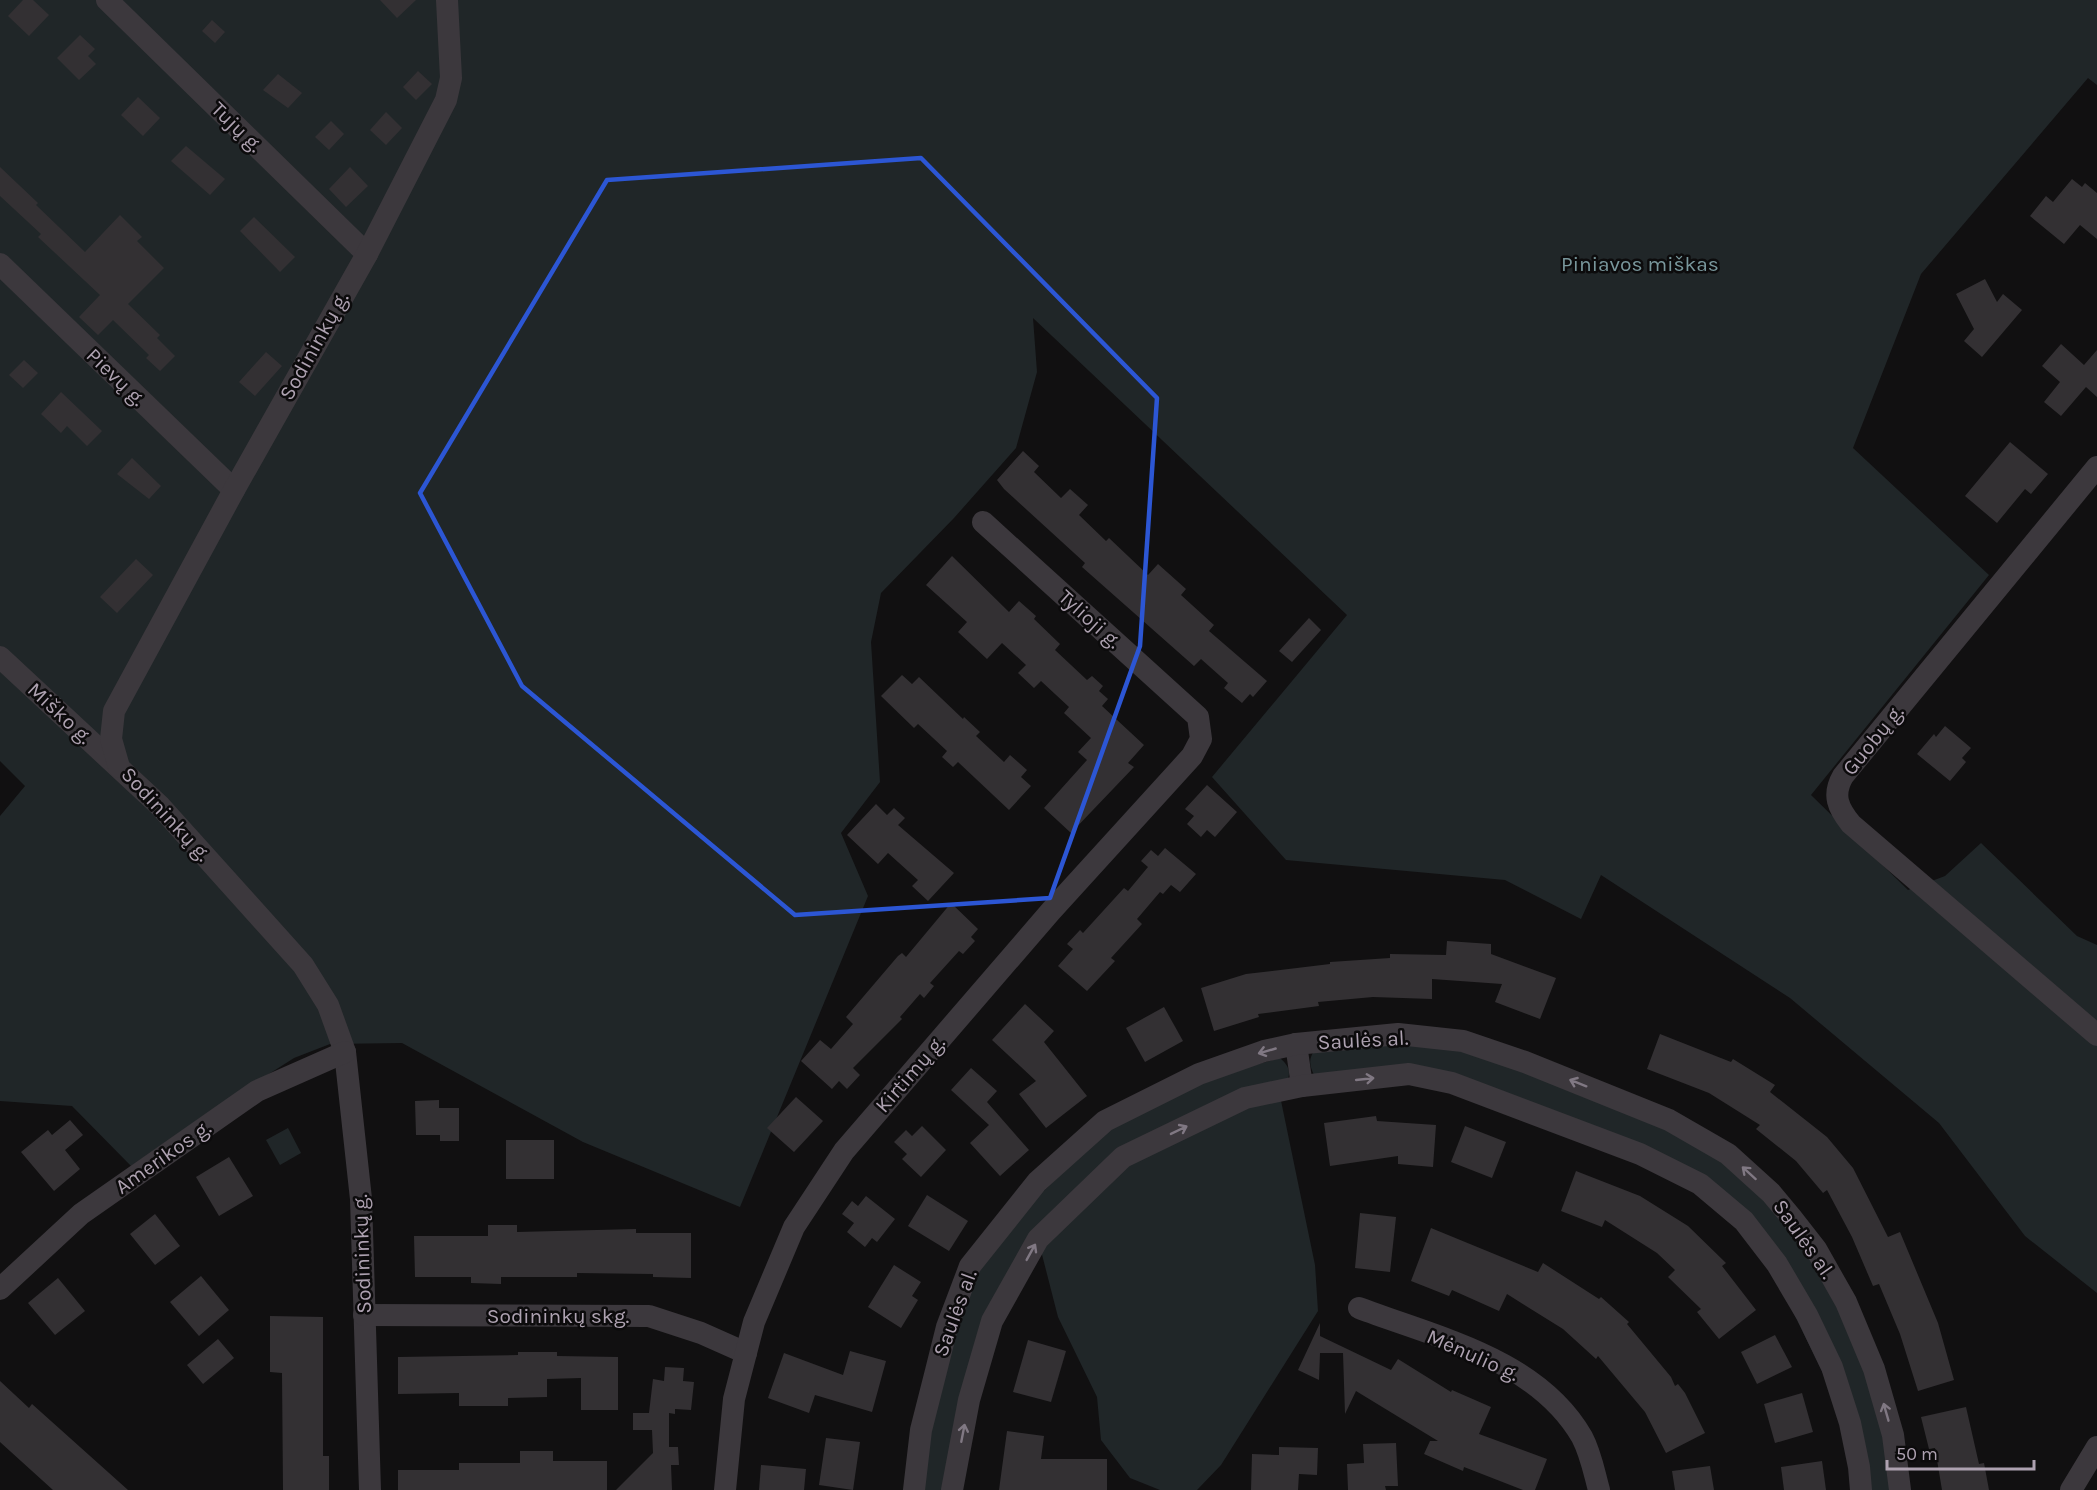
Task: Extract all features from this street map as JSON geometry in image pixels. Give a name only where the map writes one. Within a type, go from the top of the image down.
[{"type":"street","name":"Tujų g.","points":[[107,0],[367,254]]},
{"type":"street","name":"Sodininkų g.","points":[[370,1490],[361,1199],[345,1052],[328,1005],[303,965],[160,806],[120,768],[111,739],[114,711],[234,490],[367,254],[446,100],[451,78],[447,0]]},
{"type":"street","name":"Pievų g.","points":[[0,264],[234,490]]},
{"type":"street","name":"Guobų g.","points":[[2097,467],[1843,776],[1837,787],[1836,800],[1851,824],[2097,1035]]},
{"type":"street","name":"Tylioji g.","points":[[983,522],[1198,717]]},
{"type":"street","name":"Miško g.","points":[[0,657],[120,768]]},
{"type":"street","name":"Kirtimų g.","points":[[724,1490],[734,1399],[754,1322],[794,1227],[844,1151],[1051,911],[1192,756],[1201,739],[1198,717]]},
{"type":"street","name":"Saulės al.","points":[[914,1490],[921,1430],[938,1360],[947,1327],[970,1266],[1036,1182],[1105,1121],[1199,1074],[1264,1051],[1296,1044],[1398,1034],[1463,1041],[1525,1062],[1670,1120],[1728,1154],[1771,1193],[1816,1249],[1846,1302],[1874,1369],[1890,1424],[1900,1490]]},
{"type":"street","points":[[1296,1044],[1302,1086]]},
{"type":"street","name":"Amerikos g.","points":[[0,1289],[81,1214],[257,1091],[345,1052]]},
{"type":"street","name":"Saulės al.","points":[[952,1490],[969,1401],[992,1321],[1038,1239],[1123,1157],[1245,1098],[1302,1086],[1409,1074],[1452,1083],[1640,1154],[1700,1184],[1744,1221],[1777,1264],[1807,1315],[1832,1366],[1850,1423],[1861,1490]]},
{"type":"street","name":"Mėnulio g.","points":[[1359,1308],[1481,1354],[1528,1379],[1546,1394],[1574,1426],[1591,1459],[1599,1490]]},
{"type":"street","name":"Sodininkų skg.","points":[[364,1315],[649,1316],[701,1333],[746,1353]]},
{"type":"street","points":[[2071,1490],[2097,1447]]},
{"type":"highlighted area","points":[[921,158],[1157,398],[1140,646],[1050,898],[795,915],[522,686],[420,493],[607,180]]},
{"type":"green space","name":"Piniavos miškas","points":[[0,0],[2097,0],[2097,85],[2088,78],[1921,274],[1853,448],[1989,575],[1811,795],[1908,890],[1945,876],[1981,843],[2077,936],[2097,945],[2097,1293],[2025,1236],[1939,1123],[1790,998],[1601,875],[1581,919],[1505,880],[1286,860],[1212,777],[1347,615],[1033,318],[1037,372],[1016,448],[954,518],[881,593],[871,642],[880,782],[841,833],[868,896],[740,1207],[583,1142],[402,1043],[330,1044],[294,1058],[209,1112],[131,1166],[72,1106],[0,1101],[0,816],[25,786],[0,761]]},
{"type":"green space","points":[[1402,1042],[1461,1046],[1664,1126],[1731,1162],[1765,1193],[1839,1302],[1879,1410],[1893,1490],[1868,1490],[1866,1461],[1746,1216],[1449,1073],[1314,1075],[1311,1066],[1310,1060],[1314,1051]]},
{"type":"green space","points":[[1280,1058],[1288,1069],[1287,1082],[1186,1121],[1036,1235],[987,1321],[948,1490],[919,1490],[940,1371],[979,1269],[1003,1230],[1107,1130],[1200,1080]]},
{"type":"green space","points":[[1279,1091],[1315,1265],[1318,1311],[1221,1465],[1197,1490],[1160,1490],[1130,1478],[1101,1440],[1097,1397],[1058,1317],[1038,1239],[1123,1157]]},
{"type":"green space","points":[[288,1128],[301,1153],[280,1165],[266,1140]]},
{"type":"building","points":[[23,0],[33,0],[49,15],[29,36],[8,16]]},
{"type":"building","points":[[380,0],[416,0],[397,18]]},
{"type":"building","points":[[212,20],[225,32],[215,43],[202,31]]},
{"type":"building","points":[[80,35],[95,49],[88,56],[96,64],[79,80],[57,58]]},
{"type":"building","points":[[418,71],[432,84],[416,100],[403,87]]},
{"type":"building","points":[[278,74],[302,93],[288,108],[263,90]]},
{"type":"building","points":[[138,97],[160,118],[143,136],[121,115]]},
{"type":"building","points":[[386,112],[402,128],[386,145],[370,130]]},
{"type":"building","points":[[331,121],[344,134],[329,150],[315,137]]},
{"type":"building","points":[[186,146],[225,179],[210,195],[171,161]]},
{"type":"building","points":[[0,167],[85,252],[120,215],[142,237],[137,241],[164,268],[128,304],[160,335],[157,338],[175,356],[160,371],[146,358],[149,355],[113,320],[98,335],[79,317],[100,295],[38,237],[41,234],[0,196]]},
{"type":"building","points":[[350,167],[368,186],[346,207],[329,189]]},
{"type":"building","points":[[2072,179],[2082,187],[2085,183],[2097,193],[2097,239],[2080,225],[2064,244],[2030,216],[2046,196],[2053,202]]},
{"type":"building","points":[[254,217],[295,257],[280,272],[240,231]]},
{"type":"building","points":[[1985,279],[1997,302],[2003,294],[2022,310],[1982,357],[1964,341],[1974,329],[1956,294]]},
{"type":"building","points":[[2061,344],[2084,365],[2097,350],[2097,397],[2086,387],[2061,416],[2044,402],[2060,382],[2042,366]]},
{"type":"building","points":[[266,352],[282,366],[255,396],[239,382]]},
{"type":"building","points":[[24,360],[38,373],[23,388],[9,375]]},
{"type":"building","points":[[61,392],[102,431],[87,446],[67,426],[61,433],[41,414]]},
{"type":"building","points":[[2010,442],[2048,474],[2031,494],[2025,489],[1997,523],[1965,496]]},
{"type":"building","points":[[1023,451],[1039,466],[1034,472],[1061,498],[1070,489],[1088,505],[1079,515],[1106,541],[1109,538],[1148,575],[1158,564],[1186,589],[1181,595],[1214,625],[1209,631],[1267,681],[1253,697],[1250,694],[1242,703],[1224,688],[1228,683],[1201,659],[1194,666],[1082,567],[1085,563],[1004,489],[997,480]]},
{"type":"building","points":[[132,458],[161,486],[149,499],[117,474]]},
{"type":"building","points":[[952,556],[1009,612],[1019,601],[1036,616],[1034,619],[1060,644],[1055,650],[1087,680],[1092,676],[1103,686],[1099,691],[1108,699],[1102,706],[1144,745],[1128,763],[1134,767],[1071,833],[1044,808],[1087,760],[1078,752],[1091,738],[1064,713],[1069,707],[1041,681],[1034,688],[1018,673],[1026,665],[1002,643],[987,659],[958,632],[967,622],[926,585]]},
{"type":"building","points":[[136,559],[153,575],[117,613],[100,597]]},
{"type":"building","points":[[1309,618],[1321,630],[1292,662],[1279,651]]},
{"type":"building","points":[[902,675],[912,684],[919,677],[980,732],[976,736],[1004,762],[1010,755],[1027,770],[1021,777],[1031,786],[1009,810],[958,762],[953,767],[942,757],[947,751],[918,724],[914,728],[881,696]]},
{"type":"building","points":[[1945,726],[1971,748],[1962,758],[1966,762],[1950,781],[1917,754],[1934,734],[1936,737]]},
{"type":"building","points":[[1207,785],[1237,812],[1215,837],[1207,830],[1201,837],[1187,824],[1194,816],[1185,809]]},
{"type":"building","points":[[876,804],[887,815],[894,808],[905,818],[898,825],[954,873],[928,901],[912,886],[918,880],[888,853],[878,864],[847,835]]},
{"type":"building","points":[[1165,848],[1196,874],[1180,892],[1171,885],[1163,894],[1160,892],[1137,919],[1142,924],[1111,958],[1115,961],[1087,991],[1058,966],[1073,949],[1067,944],[1080,930],[1083,933],[1124,888],[1128,891],[1148,867],[1141,861],[1151,850],[1158,856]]},
{"type":"building","points":[[951,903],[978,929],[971,937],[975,941],[963,954],[959,951],[930,983],[934,986],[924,998],[920,994],[900,1017],[902,1019],[853,1068],[860,1075],[847,1089],[839,1081],[832,1089],[801,1061],[820,1040],[831,1049],[853,1024],[846,1017],[898,956],[902,953],[906,957]]},
{"type":"building","points":[[1447,941],[1491,944],[1491,954],[1556,978],[1540,1019],[1495,1002],[1502,984],[1432,979],[1432,999],[1373,997],[1318,1002],[1319,1006],[1258,1014],[1259,1017],[1214,1031],[1201,988],[1246,974],[1330,964],[1330,962],[1390,958],[1390,954],[1446,955]]},
{"type":"building","points":[[1025,1004],[1054,1031],[1044,1042],[1087,1096],[1046,1128],[1019,1094],[1036,1081],[992,1040]]},
{"type":"building","points":[[1164,1007],[1183,1041],[1145,1062],[1126,1028]]},
{"type":"building","points":[[1660,1034],[1731,1062],[1733,1059],[1775,1085],[1770,1092],[1827,1137],[1853,1168],[1888,1237],[1900,1232],[1938,1323],[1954,1380],[1918,1391],[1900,1334],[1879,1284],[1873,1286],[1852,1237],[1827,1190],[1823,1193],[1796,1161],[1756,1129],[1760,1125],[1709,1093],[1647,1069]]},
{"type":"building","points":[[971,1068],[997,1091],[987,1102],[1029,1150],[1000,1176],[970,1143],[989,1125],[951,1090]]},
{"type":"building","points":[[796,1097],[823,1121],[794,1152],[767,1128]]},
{"type":"building","points":[[439,1100],[439,1108],[459,1108],[459,1141],[440,1141],[440,1135],[416,1135],[415,1101]]},
{"type":"building","points":[[1376,1116],[1377,1121],[1436,1125],[1433,1167],[1398,1164],[1398,1156],[1330,1166],[1324,1123]]},
{"type":"building","points":[[70,1120],[83,1135],[65,1150],[80,1169],[54,1191],[21,1152],[48,1130],[52,1135]]},
{"type":"building","points":[[922,1126],[946,1150],[921,1177],[902,1159],[907,1154],[894,1142],[906,1130],[912,1136]]},
{"type":"building","points":[[1465,1126],[1506,1142],[1492,1178],[1451,1162]]},
{"type":"building","points":[[506,1140],[554,1140],[554,1179],[506,1179]]},
{"type":"building","points":[[229,1157],[253,1196],[219,1216],[196,1177]]},
{"type":"building","points":[[1576,1171],[1640,1196],[1688,1226],[1726,1263],[1722,1266],[1756,1310],[1719,1339],[1697,1312],[1701,1309],[1668,1277],[1675,1270],[1657,1253],[1605,1220],[1602,1227],[1561,1211]]},
{"type":"building","points":[[927,1195],[968,1221],[949,1251],[908,1226]]},
{"type":"building","points":[[866,1196],[895,1219],[877,1242],[872,1238],[865,1247],[847,1232],[854,1223],[842,1214],[852,1201],[858,1206]]},
{"type":"building","points":[[1360,1213],[1396,1217],[1390,1272],[1355,1268]]},
{"type":"building","points":[[155,1214],[180,1246],[155,1265],[130,1234]]},
{"type":"building","points":[[488,1225],[517,1225],[517,1232],[636,1229],[636,1233],[691,1233],[691,1278],[653,1277],[653,1274],[577,1273],[577,1277],[501,1277],[501,1284],[471,1283],[471,1277],[415,1277],[414,1236],[488,1236]]},
{"type":"building","points":[[1431,1228],[1538,1272],[1543,1263],[1599,1299],[1601,1297],[1629,1322],[1627,1324],[1671,1377],[1675,1386],[1678,1384],[1685,1393],[1705,1433],[1666,1453],[1645,1412],[1598,1356],[1596,1359],[1563,1329],[1507,1294],[1499,1311],[1452,1290],[1449,1296],[1411,1281]]},
{"type":"building","points":[[894,1265],[921,1282],[912,1296],[918,1300],[901,1328],[868,1307]]},
{"type":"building","points":[[201,1276],[229,1310],[199,1336],[170,1302]]},
{"type":"building","points":[[58,1278],[85,1311],[55,1335],[28,1303]]},
{"type":"building","points":[[270,1316],[323,1317],[323,1456],[329,1456],[329,1490],[283,1490],[282,1373],[270,1372]]},
{"type":"building","points":[[1320,1323],[1320,1336],[1391,1370],[1398,1359],[1451,1392],[1452,1390],[1491,1407],[1479,1434],[1547,1459],[1535,1490],[1523,1490],[1464,1467],[1463,1471],[1424,1454],[1430,1441],[1438,1441],[1356,1391],[1345,1414],[1343,1353],[1320,1353],[1319,1380],[1298,1370]]},
{"type":"building","points":[[1775,1335],[1792,1367],[1757,1384],[1741,1352]]},
{"type":"building","points":[[218,1339],[234,1358],[203,1384],[187,1365]]},
{"type":"building","points":[[1028,1340],[1066,1351],[1051,1402],[1013,1392]]},
{"type":"building","points":[[850,1351],[886,1361],[872,1412],[815,1395],[809,1413],[768,1398],[784,1353],[843,1375]]},
{"type":"building","points":[[518,1352],[557,1352],[557,1356],[618,1357],[618,1410],[581,1410],[581,1378],[547,1379],[547,1397],[508,1398],[508,1406],[459,1406],[459,1393],[398,1394],[398,1357],[518,1355]]},
{"type":"building","points":[[665,1367],[684,1368],[683,1381],[694,1382],[691,1410],[675,1409],[675,1414],[669,1413],[669,1447],[678,1447],[679,1465],[671,1465],[672,1490],[616,1490],[653,1453],[652,1430],[633,1430],[633,1413],[649,1413],[653,1379],[664,1381]]},
{"type":"building","points":[[0,1381],[29,1408],[32,1404],[128,1490],[53,1490],[0,1442]]},
{"type":"building","points":[[1802,1393],[1813,1432],[1775,1443],[1764,1404]]},
{"type":"building","points":[[1966,1407],[1979,1464],[1984,1463],[1989,1490],[1942,1490],[1935,1448],[1929,1449],[1921,1417]]},
{"type":"building","points":[[1007,1431],[1044,1436],[1041,1459],[1107,1459],[1107,1490],[999,1490]]},
{"type":"building","points":[[826,1438],[860,1442],[853,1490],[819,1485]]},
{"type":"building","points":[[1396,1443],[1398,1486],[1385,1486],[1386,1490],[1348,1490],[1347,1464],[1364,1463],[1363,1444]]},
{"type":"building","points":[[1279,1447],[1318,1448],[1317,1475],[1299,1474],[1298,1490],[1251,1490],[1252,1454],[1279,1455]]},
{"type":"building","points":[[520,1451],[553,1451],[553,1461],[607,1461],[607,1490],[398,1490],[398,1470],[459,1470],[459,1463],[520,1463]]},
{"type":"building","points":[[1822,1461],[1826,1490],[1784,1490],[1781,1467]]},
{"type":"building","points":[[761,1465],[806,1469],[804,1490],[759,1490]]},
{"type":"building","points":[[1710,1466],[1714,1490],[1675,1490],[1672,1471]]}]
